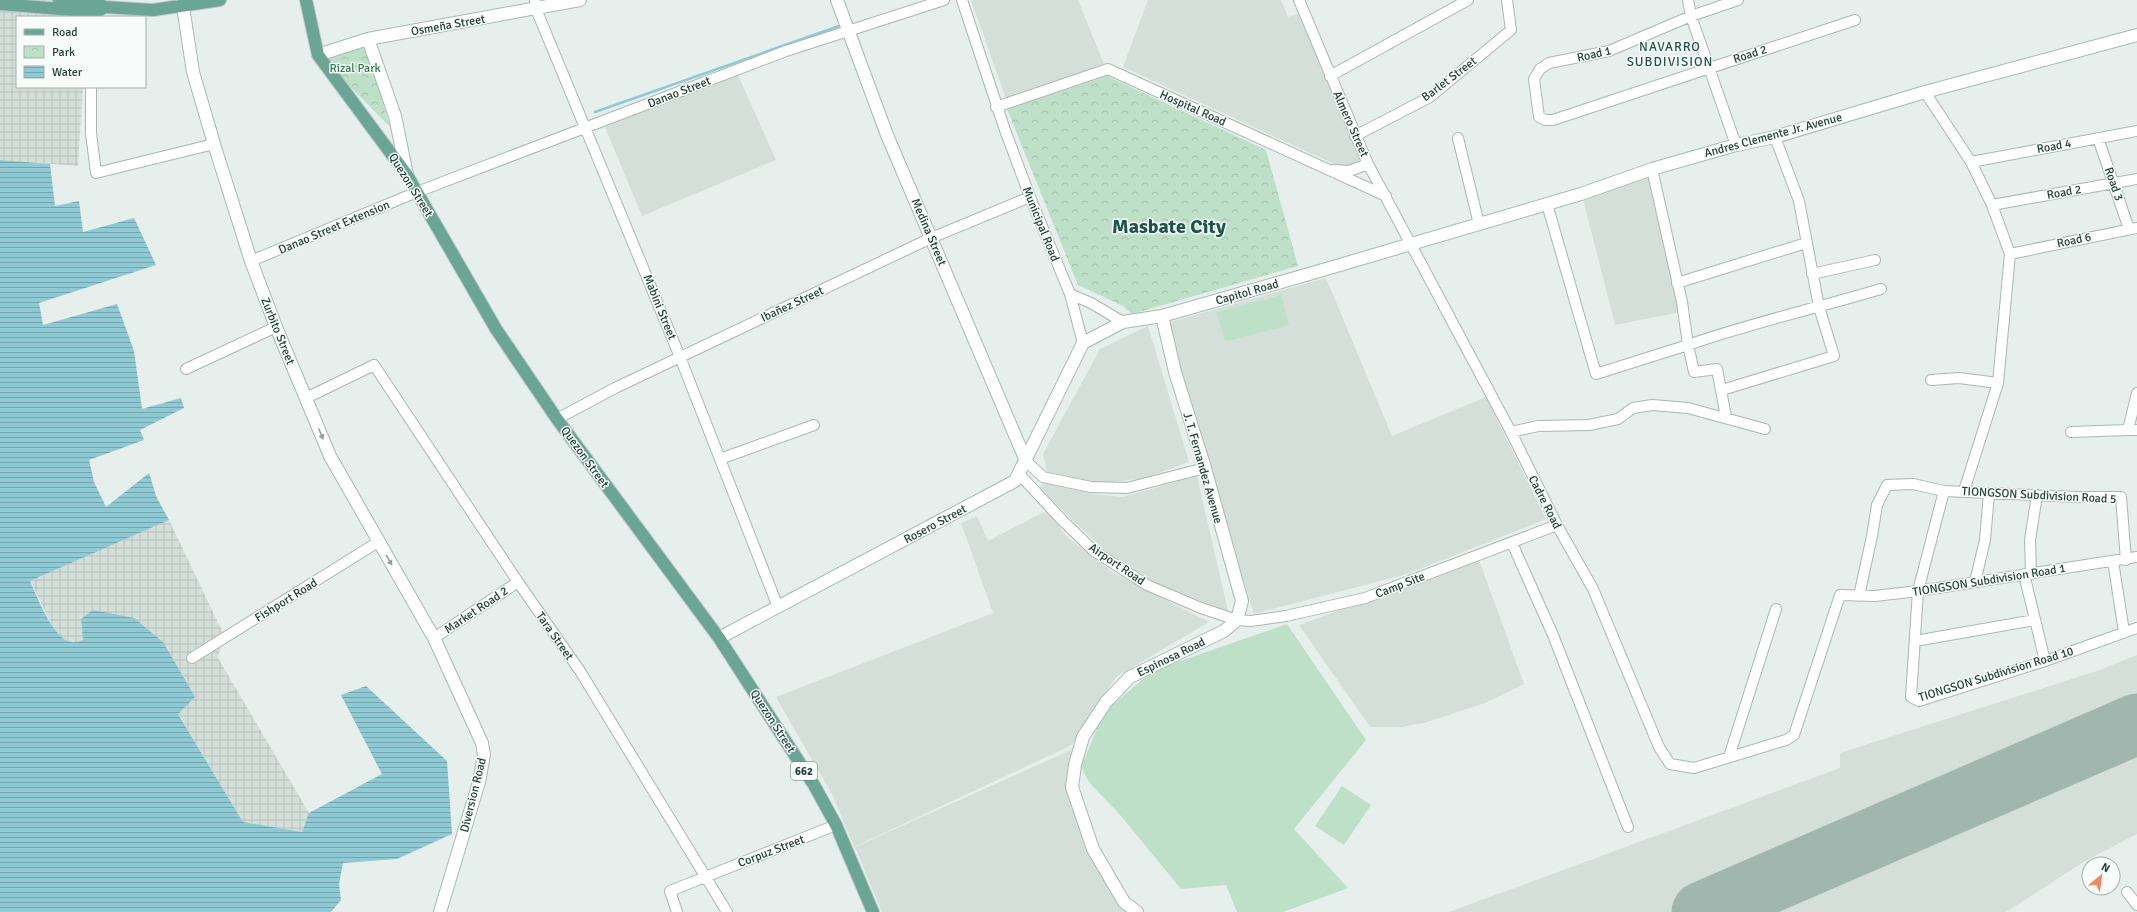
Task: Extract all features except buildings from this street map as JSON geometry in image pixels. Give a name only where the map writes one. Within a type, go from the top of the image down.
[{"type":"main road","points":[[60,0],[99,10]]},
{"type":"main road","points":[[0,4],[99,10],[153,10],[183,3],[220,0]]},
{"type":"main road","name":"Quezon Street","points":[[306,0],[318,55],[407,175],[496,329],[557,420],[719,638],[814,785],[836,825],[870,911]]},
{"type":"street","name":"Osmeña Street","points":[[318,55],[368,39],[535,5],[580,0]]},
{"type":"street","name":"Medina Street","points":[[837,0],[887,135],[1026,461]]},
{"type":"street","name":"Danao Street","points":[[417,192],[786,51],[944,0]]},
{"type":"street","name":"Municipal Road","points":[[962,0],[996,107],[1030,197],[1070,294],[1083,343]]},
{"type":"street","name":"Almero Street","points":[[1299,0],[1368,164],[1412,243]]},
{"type":"street","points":[[1330,76],[1468,0]]},
{"type":"street","name":"Barlet Street","points":[[1355,136],[1430,97],[1510,30],[1508,0]]},
{"type":"street","points":[[1688,0],[1692,16],[1736,145]]},
{"type":"street","points":[[1692,16],[1738,0]]},
{"type":"street","name":"Zurbito Street","points":[[183,3],[193,72],[251,261],[276,327],[330,456],[434,638]]},
{"type":"street","name":"Mabini Street","points":[[535,5],[680,357],[778,607]]},
{"type":"street","name":"Road 1","points":[[1553,120],[1544,120],[1539,116],[1534,79],[1540,69],[1549,63],[1609,51],[1692,16]]},
{"type":"street","name":"Road 2","points":[[1553,120],[1709,67],[1855,20]]},
{"type":"street","name":"Andres Clemente Jr. Avenue","points":[[1412,243],[1547,204],[1652,169],[1736,145],[1775,137],[1925,92],[2137,35]]},
{"type":"street","points":[[368,39],[395,116],[407,175]]},
{"type":"street","name":"Hospital Road","points":[[996,107],[1108,69],[1386,196]]},
{"type":"street","points":[[91,88],[91,132],[96,173],[214,144]]},
{"type":"street","points":[[1925,92],[1971,162],[1992,204],[2010,254],[1998,383],[1964,491]]},
{"type":"street","name":"Road 4","points":[[1971,162],[2137,130]]},
{"type":"street","points":[[1722,390],[1834,356],[1819,307],[1799,201],[1775,137]]},
{"type":"street","points":[[1458,138],[1479,224]]},
{"type":"street","name":"Road 3","points":[[2098,138],[2114,183],[2133,228]]},
{"type":"street","points":[[1329,170],[1349,171],[1368,164]]},
{"type":"street","points":[[1652,169],[1677,283],[1694,372],[1717,369],[1726,417]]},
{"type":"street","name":"Road 2","points":[[1992,204],[2137,179]]},
{"type":"street","name":"Danao Street Extension","points":[[251,261],[417,192]]},
{"type":"street","name":"Ibañez Street","points":[[557,420],[615,388],[931,238],[1030,197]]},
{"type":"street","points":[[1547,204],[1596,374],[1739,327],[1819,307],[1881,289]]},
{"type":"street","name":"Road 6","points":[[2010,254],[2133,228]]},
{"type":"street","name":"Capitol Road","points":[[1083,343],[1123,322],[1162,316],[1412,243]]},
{"type":"street","name":"Cadre Road","points":[[1412,243],[1557,526],[1592,589],[1659,747],[1670,764],[1694,768],[1729,757]]},
{"type":"street","points":[[1677,283],[1806,243]]},
{"type":"street","points":[[1812,274],[1875,260]]},
{"type":"street","points":[[1070,294],[1091,303],[1123,322]]},
{"type":"street","name":"J. T. Fernandez Avenue","points":[[1162,316],[1174,372],[1205,468],[1242,601],[1237,620]]},
{"type":"street","points":[[186,369],[276,327]]},
{"type":"street","name":"Rosero Street","points":[[719,638],[1001,490],[1015,481],[1083,343]]},
{"type":"street","name":"Tara Street","points":[[306,398],[374,365],[518,582],[580,671],[727,912]]},
{"type":"street","points":[[1931,380],[1959,378],[1998,383]]},
{"type":"street","points":[[2071,432],[2133,430],[2137,393]]},
{"type":"street","points":[[1510,432],[1538,426],[1589,425],[1618,419],[1633,408],[1652,405],[1688,408],[1766,429]]},
{"type":"street","points":[[720,459],[814,425]]},
{"type":"street","points":[[1026,461],[1043,477],[1091,487],[1127,488],[1205,468]]},
{"type":"street","name":"Airport Road","points":[[1019,474],[1094,552],[1148,585],[1201,608],[1237,620]]},
{"type":"street","points":[[1032,487],[1043,477]]},
{"type":"street","name":"TIONGSON Subdivision Road 5","points":[[1859,596],[1877,505],[1887,485],[1913,484],[1944,491],[1964,491],[1989,494],[2121,497],[2126,560]]},
{"type":"street","name":"TIONGSON Subdivision Road 10","points":[[1944,491],[1918,591],[1911,697],[1914,700],[1919,701],[2045,661],[2137,628]]},
{"type":"street","points":[[1975,582],[1985,540],[1989,494]]},
{"type":"street","points":[[2037,495],[2030,540],[2027,574],[2035,620],[2045,661]]},
{"type":"street","name":"Camp Site","points":[[1237,620],[1251,621],[1286,616],[1365,598],[1557,526]]},
{"type":"street","name":"Fishport Road","points":[[192,658],[378,542]]},
{"type":"street","points":[[1512,543],[1558,650],[1628,827]]},
{"type":"street","name":"TIONGSON Subdivision Road 1","points":[[1729,757],[1786,740],[1794,734],[1840,595],[1875,596],[1918,591],[2126,560],[2137,557]]},
{"type":"street","points":[[2112,561],[2124,632]]},
{"type":"street","name":"Market Road 2","points":[[434,638],[518,582]]},
{"type":"street","points":[[1729,757],[1776,609]]},
{"type":"street","name":"Espinosa Road","points":[[1137,912],[1124,902],[1093,849],[1074,794],[1072,787],[1075,765],[1083,737],[1106,702],[1130,677],[1224,631],[1237,620]]},
{"type":"street","points":[[1915,641],[2035,620]]},
{"type":"street","name":"Diversion Road","points":[[434,638],[479,736],[484,755],[479,782],[440,912]]},
{"type":"street","name":"Corpuz Street","points":[[677,912],[670,891],[836,825]]},
{"type":"street","points":[[2127,892],[2137,906]]},
{"type":"shaded area","points":[[0,0],[89,0],[88,16],[16,16],[16,88],[83,88],[78,166],[0,160]]},
{"type":"shaded area","points":[[971,0],[1078,0],[1104,64],[1006,99]]},
{"type":"shaded area","points":[[1148,0],[1281,0],[1288,17],[1300,13],[1363,162],[1343,168],[1123,67]]},
{"type":"shaded area","points":[[737,73],[776,160],[642,216],[605,127]]},
{"type":"shaded area","points":[[1650,175],[1681,312],[1615,325],[1583,199]]},
{"type":"shaded area","points":[[1326,278],[1392,436],[1486,397],[1546,519],[1407,574],[1254,614],[1167,323]]},
{"type":"shaded area","points":[[1148,326],[1189,462],[1145,478],[1098,484],[1047,472],[1043,454],[1100,349]]},
{"type":"shaded area","points":[[1197,476],[1228,611],[1154,584],[1103,549],[1039,488],[1045,481],[1092,494],[1123,497]]},
{"type":"shaded area","points":[[1048,510],[1066,536],[1112,572],[1209,622],[1116,677],[1072,745],[854,847],[833,796],[776,697],[993,613],[961,523],[977,516],[988,541]]},
{"type":"shaded area","points":[[169,520],[223,633],[218,658],[309,813],[302,832],[243,822],[178,713],[81,619],[83,640],[71,643],[61,638],[52,625],[30,581]]},
{"type":"shaded area","points":[[1479,560],[1524,684],[1485,703],[1424,723],[1402,727],[1370,727],[1299,625]]},
{"type":"shaded area","points":[[2137,655],[2137,834],[2095,856],[2081,856],[2081,864],[2006,912],[1449,912],[1840,768],[1840,753],[2097,671]]},
{"type":"shaded area","points":[[1071,750],[1070,803],[1086,841],[1121,908],[1125,912],[882,912],[855,847]]},
{"type":"green space","name":"Rizal Park","points":[[367,46],[390,127],[323,59]]},
{"type":"green space","points":[[1107,76],[1266,150],[1298,266],[1132,314],[1123,306],[1078,285],[1007,109]]},
{"type":"green space","points":[[1281,295],[1289,325],[1225,342],[1217,312]]},
{"type":"green space","points":[[1287,624],[1366,740],[1294,829],[1348,888],[1283,912],[1237,912],[1226,885],[1181,889],[1121,816],[1089,782],[1081,767],[1104,712],[1154,670]]},
{"type":"green space","points":[[1342,786],[1371,805],[1344,845],[1315,826]]},
{"type":"water","points":[[0,160],[50,164],[55,206],[79,201],[83,232],[134,218],[156,265],[39,303],[43,325],[117,304],[134,351],[142,409],[181,398],[184,408],[140,430],[144,440],[89,460],[94,482],[106,507],[149,473],[156,496],[169,520],[30,581],[52,626],[58,634],[65,639],[72,642],[83,640],[81,619],[93,610],[134,618],[163,642],[195,697],[178,714],[243,822],[302,832],[309,813],[382,774],[341,695],[366,686],[447,761],[452,834],[397,859],[343,863],[339,884],[341,900],[331,912],[0,912]]},
{"type":"waterway","points":[[595,112],[842,25]]},
{"type":"runway","points":[[1702,912],[2137,724]]},
{"type":"district","name":"NAVARRO SUBDIVISION","points":[[1670,54]]},
{"type":"district","name":"Masbate City","points":[[1169,226]]}]
